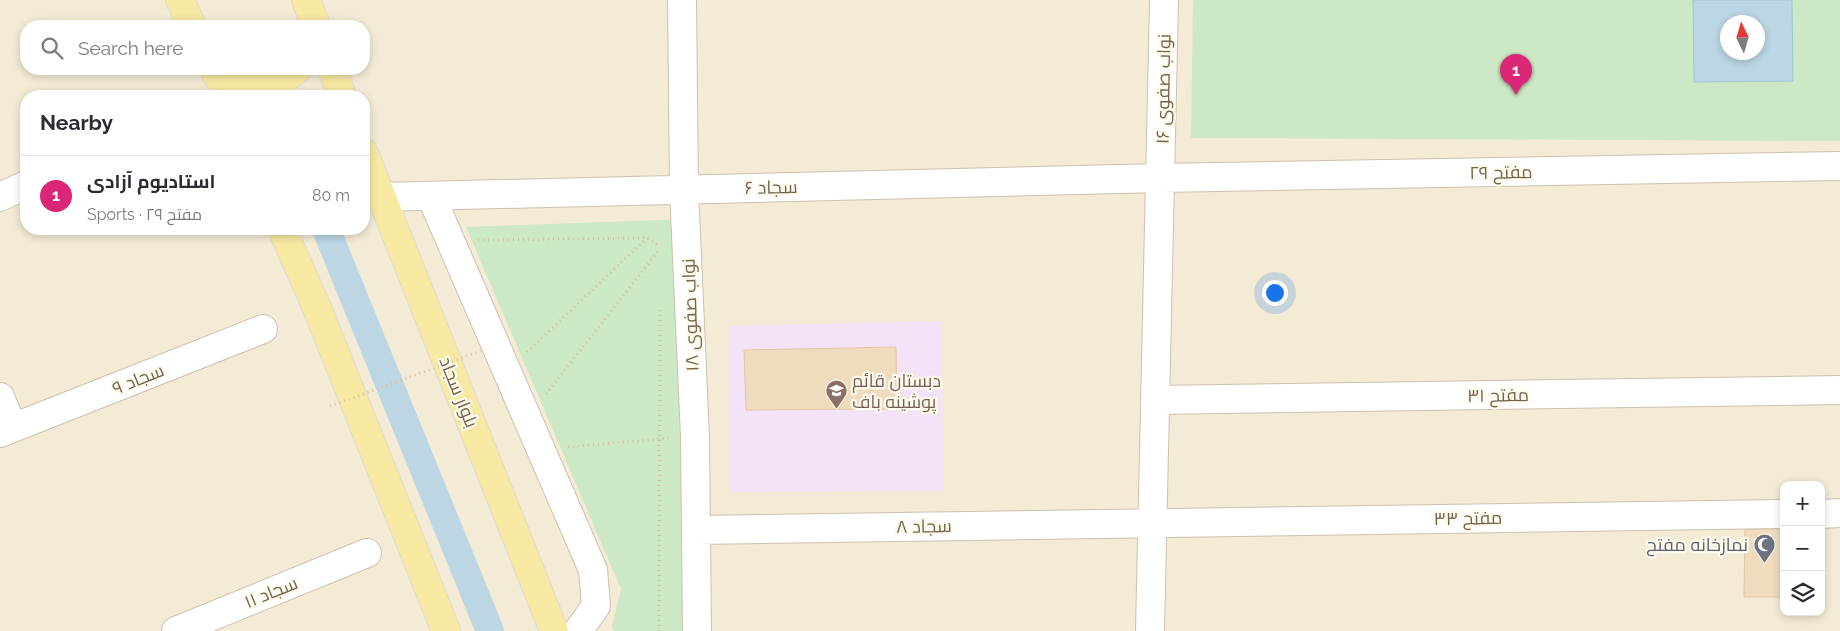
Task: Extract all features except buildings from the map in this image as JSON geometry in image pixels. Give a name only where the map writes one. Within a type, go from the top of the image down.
[{"type":"main road","points":[[180,0],[189,20]]},
{"type":"main road","points":[[306,0],[314,20]]},
{"type":"main road","points":[[219,81],[252,89],[279,83],[290,75]]},
{"type":"main road","points":[[334,75],[340,90]]},
{"type":"main road","name":"بلوار سجاد","points":[[370,169],[554,631]]},
{"type":"main road","points":[[285,235],[446,631]]},
{"type":"street","name":"نواب صفوی ۱۸","points":[[682,0],[684,190],[695,436],[697,631]]},
{"type":"street","name":"نواب صفوی ۱۶","points":[[1150,631],[1164,0]]},
{"type":"street","name":"مفتح ۲۹","points":[[1161,178],[1840,166]]},
{"type":"street","name":"سجاد ۶","points":[[381,197],[1161,178]]},
{"type":"street","points":[[0,197],[20,189]]},
{"type":"street","points":[[431,196],[593,570],[596,606],[578,631]]},
{"type":"street","name":"سجاد ۹","points":[[6,431],[263,330]]},
{"type":"street","name":"مفتح ۳۱","points":[[1156,400],[1840,390]]},
{"type":"street","points":[[0,397],[6,431]]},
{"type":"street","points":[[1825,514],[1840,513]]},
{"type":"street","name":"مفتح ۳۳","points":[[1153,522],[1780,514]]},
{"type":"street","name":"سجاد ۸","points":[[696,530],[1153,522]]},
{"type":"street","name":"سجاد ۱۱","points":[[176,631],[367,553]]},
{"type":"path","points":[[507,371],[647,238]]},
{"type":"path","points":[[450,240],[647,238],[661,248]]},
{"type":"path","points":[[661,248],[661,257]]},
{"type":"path","points":[[528,418],[661,248]]},
{"type":"path","points":[[659,631],[658,439],[660,305]]},
{"type":"path","points":[[330,406],[481,351]]},
{"type":"path","points":[[542,450],[695,436]]},
{"type":"shaded area","points":[[0,0],[1840,0],[1840,631],[0,631]]},
{"type":"shaded area","name":"دبستان قائم پوشینه باف","points":[[941,321],[944,491],[729,492],[729,326]]},
{"type":"green space","points":[[1193,0],[1840,0],[1840,141],[1191,138]]},
{"type":"green space","points":[[689,219],[691,631],[614,631],[612,627],[621,589],[466,227]]},
{"type":"water","points":[[1693,0],[1792,0],[1793,81],[1694,82]]},
{"type":"waterway","points":[[328,235],[490,631]]},
{"type":"place","name":"استادیوم آزادی","points":[[1516,95]]},
{"type":"place","name":"دبستان قائم پوشینه باف","points":[[836,409]]},
{"type":"place","name":"نمازخانه مفتح","points":[[1764,563]]}]
